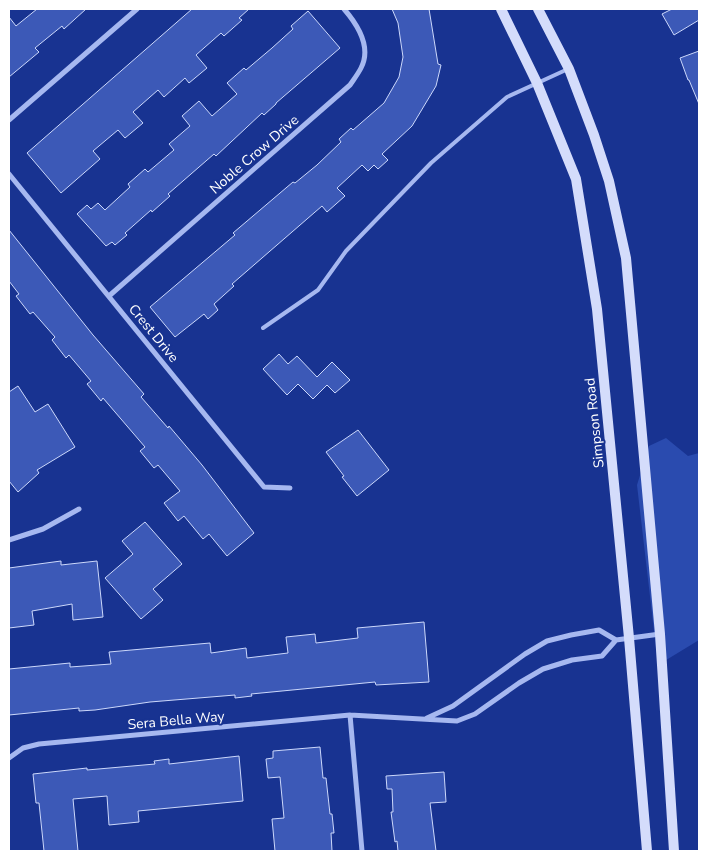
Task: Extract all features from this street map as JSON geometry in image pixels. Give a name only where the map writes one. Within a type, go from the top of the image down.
[{"type":"main road","name":"Simpson Road","points":[[500,9],[537,83],[576,179],[597,309],[629,638],[647,851]]},
{"type":"main road","points":[[538,9],[568,68],[594,135],[609,181],[626,258],[660,634],[674,851]]},
{"type":"street","points":[[9,120],[136,9]]},
{"type":"street","name":"Noble Crow Drive","points":[[109,296],[350,85],[362,66],[365,49],[355,22],[344,9]]},
{"type":"street","name":"Crest Drive","points":[[9,174],[264,487],[290,488]]},
{"type":"street","points":[[9,540],[43,529],[79,509]]},
{"type":"street","name":"Sera Bella Way","points":[[9,758],[22,748],[39,744],[350,715],[457,721],[475,714],[519,683],[543,669],[557,663],[602,656],[616,640],[599,630],[571,634],[547,641],[530,650],[453,706],[427,718]]},
{"type":"street","points":[[616,640],[660,634]]},
{"type":"street","points":[[350,715],[362,851]]},
{"type":"lane","points":[[263,328],[318,290],[346,251],[431,163],[507,97],[568,68]]},
{"type":"shaded area","points":[[666,438],[688,456],[699,453],[699,640],[658,665],[637,485],[649,446]]},
{"type":"building","points":[[37,9],[86,9],[64,29],[62,26],[35,48],[39,52],[9,77],[9,17],[16,26]]},
{"type":"building","points":[[192,9],[249,9],[239,18],[242,20],[224,36],[221,33],[196,55],[207,68],[189,83],[185,78],[164,97],[158,90],[133,112],[143,123],[125,138],[118,130],[93,151],[100,159],[61,193],[27,153]]},
{"type":"building","points":[[392,9],[429,9],[438,64],[441,65],[436,86],[412,126],[382,154],[388,160],[378,169],[374,165],[368,171],[362,165],[337,188],[345,196],[327,212],[322,206],[232,284],[234,286],[214,304],[218,310],[208,319],[204,314],[175,337],[150,307],[235,235],[233,233],[293,182],[295,183],[317,165],[341,142],[339,139],[351,128],[353,130],[384,103],[399,77],[403,57],[398,23]]},
{"type":"building","points":[[672,9],[699,9],[699,20],[674,35],[662,14]]},
{"type":"building","points":[[308,11],[340,48],[264,115],[262,113],[216,156],[214,154],[168,194],[170,196],[125,233],[127,235],[115,245],[112,242],[106,246],[77,214],[87,205],[91,209],[98,203],[105,210],[130,187],[128,184],[145,169],[148,172],[174,150],[169,144],[190,126],[182,116],[199,101],[212,116],[237,94],[227,83],[272,48],[293,29],[291,26]]},
{"type":"building","points":[[699,51],[699,104],[680,58]]},
{"type":"building","points":[[9,230],[93,335],[144,394],[141,397],[202,465],[254,533],[227,556],[209,534],[203,539],[184,516],[178,521],[164,503],[180,491],[158,465],[154,468],[140,451],[145,447],[103,398],[101,401],[87,384],[91,381],[69,355],[66,358],[52,340],[55,337],[33,312],[30,314],[16,296],[19,294],[9,281]]},
{"type":"building","points":[[279,354],[288,364],[297,356],[317,377],[332,362],[350,380],[335,393],[327,385],[313,399],[298,384],[287,395],[263,369]]},
{"type":"building","points":[[18,386],[35,412],[48,404],[75,447],[37,470],[39,473],[18,492],[9,481],[9,392]]},
{"type":"building","points":[[358,430],[389,470],[357,496],[326,452]]},
{"type":"building","points":[[145,522],[182,564],[153,589],[163,600],[141,619],[105,578],[133,554],[122,541]]},
{"type":"building","points":[[61,561],[61,565],[97,561],[103,617],[73,620],[72,604],[32,611],[34,625],[9,628],[9,568]]},
{"type":"building","points":[[424,622],[429,682],[376,685],[375,682],[251,694],[252,696],[235,698],[235,695],[150,702],[95,710],[79,711],[79,708],[9,715],[9,669],[70,663],[70,667],[111,664],[109,652],[210,643],[211,653],[246,648],[247,658],[288,653],[286,637],[315,634],[316,643],[358,638],[357,628]]},
{"type":"building","points":[[320,747],[323,778],[326,778],[330,814],[332,814],[334,833],[331,833],[332,851],[275,851],[272,819],[284,818],[280,777],[268,778],[266,759],[273,758],[273,751]]},
{"type":"building","points":[[239,756],[243,801],[138,811],[139,822],[109,825],[107,796],[73,799],[78,851],[44,851],[39,803],[36,803],[33,774],[87,768],[87,770],[155,764],[154,761],[169,759],[169,764]]},
{"type":"building","points":[[444,772],[446,802],[430,803],[436,851],[398,851],[391,812],[393,812],[392,789],[387,789],[386,776]]}]
